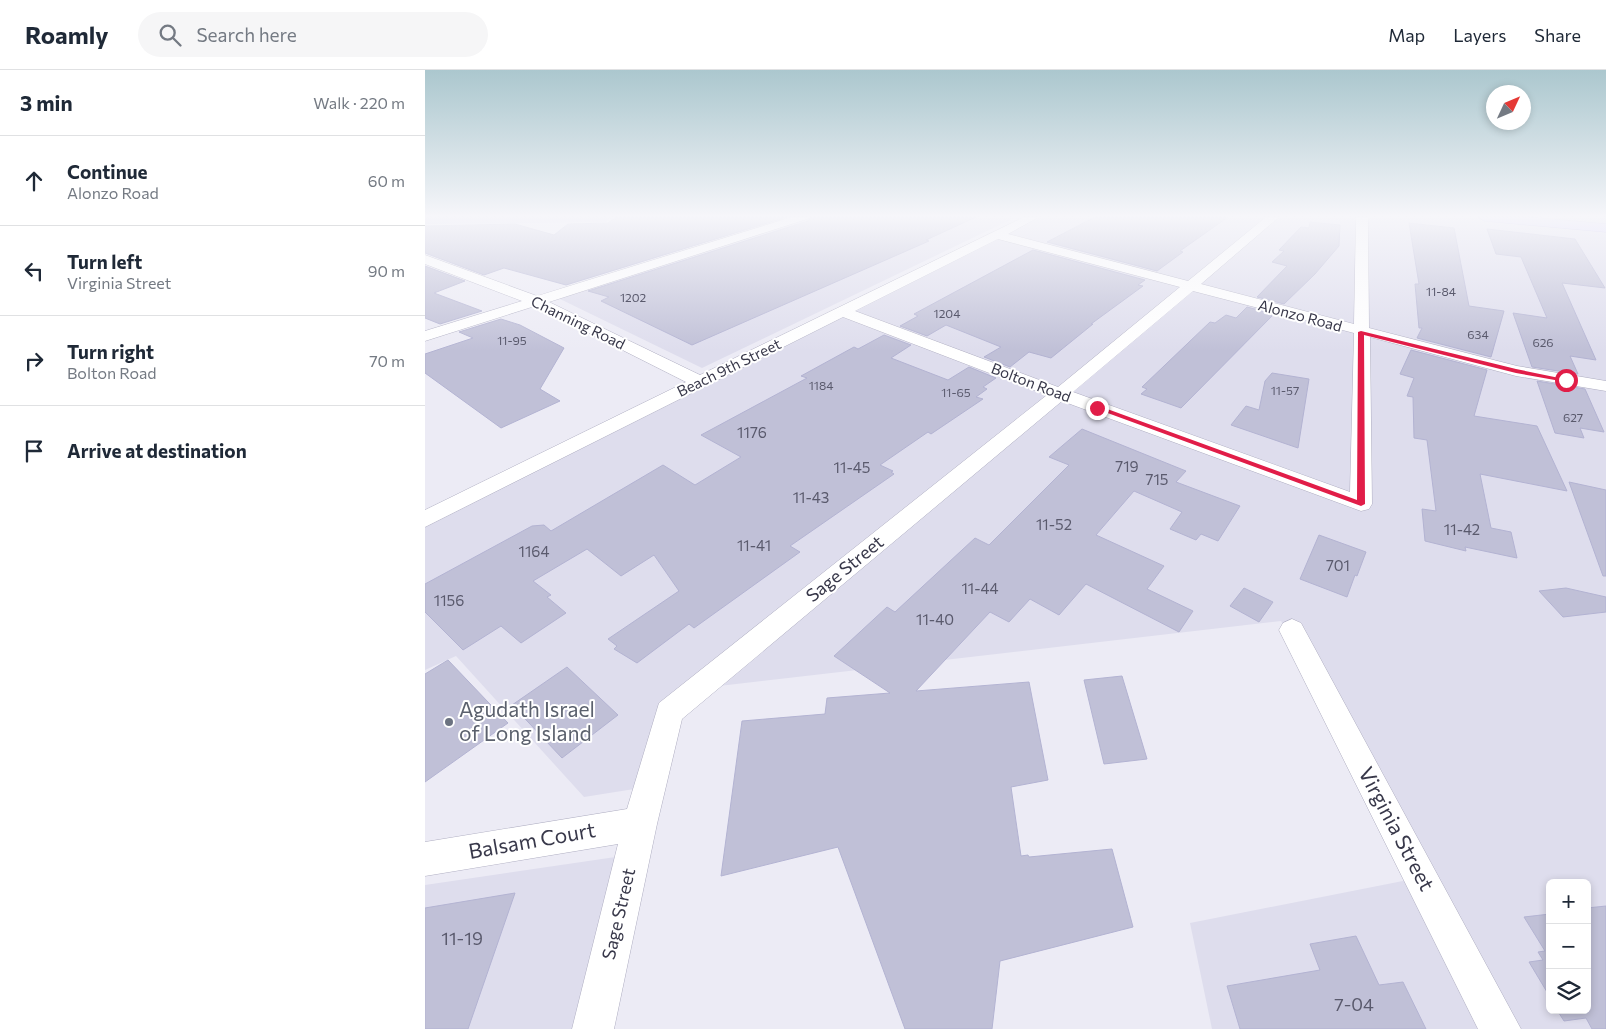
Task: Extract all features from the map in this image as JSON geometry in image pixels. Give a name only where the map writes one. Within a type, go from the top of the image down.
[{"type":"street","name":"Channing Road","points":[[432,262],[535,301],[700,382]]},
{"type":"street","points":[[425,336],[660,262]]},
{"type":"street","name":"Beach 9th Street","points":[[425,518],[943,262]]},
{"type":"street","name":"Alonzo Road","points":[[1097,262],[1516,371],[1606,386]]},
{"type":"street","name":"Sage Street","points":[[593,1029],[640,824],[669,712],[1060,394],[1217,262]]},
{"type":"street","points":[[1361,262],[1361,504]]},
{"type":"street","name":"Bolton Road","points":[[843,312],[1361,504]]},
{"type":"street","name":"Virginia Street","points":[[1292,630],[1500,1029]]},
{"type":"street","name":"Balsam Court","points":[[425,859],[640,824]]},
{"type":"shaded area","points":[[672,262],[923,262],[702,368],[558,298]]},
{"type":"shaded area","points":[[952,262],[1606,262],[1606,1029],[1212,1029],[1190,923],[1418,878],[1281,621],[702,688],[672,713],[653,786],[584,797],[456,656],[425,670],[425,525]]},
{"type":"shaded area","points":[[636,854],[596,1029],[425,1029],[425,885]]},
{"type":"building","points":[[448,262],[642,262],[566,285],[504,268],[484,275]]},
{"type":"building","points":[[680,262],[882,262],[692,345],[601,301],[609,297],[588,291]]},
{"type":"building","points":[[1011,262],[1077,262],[1145,280],[1138,285],[1143,286],[1091,324],[1093,324],[1051,358],[1029,352],[1010,367],[984,357],[1001,347],[946,325],[927,336],[900,326],[918,316],[914,314]]},
{"type":"building","points":[[1122,262],[1170,262],[1157,271]]},
{"type":"building","points":[[1272,262],[1325,262],[1284,304],[1257,297],[1287,266]]},
{"type":"building","points":[[1415,262],[1460,262],[1469,306],[1504,311],[1491,357],[1417,338],[1422,328],[1419,328],[1415,284],[1419,284]]},
{"type":"building","points":[[1523,262],[1589,262],[1605,288],[1562,283],[1596,360],[1570,356],[1578,374],[1532,367],[1513,313],[1547,318]]},
{"type":"building","points":[[425,266],[465,281],[434,293],[482,311],[440,324],[425,318]]},
{"type":"building","points":[[1247,307],[1274,314],[1181,408],[1141,394],[1147,389],[1142,387],[1210,322],[1215,323],[1226,315],[1236,318]]},
{"type":"building","points":[[501,319],[520,325],[564,348],[540,389],[560,401],[501,428],[425,373],[425,354],[473,338],[459,332]]},
{"type":"building","points":[[884,335],[911,345],[891,358],[948,380],[969,367],[996,378],[983,387],[987,389],[976,397],[983,399],[931,434],[928,432],[880,465],[893,471],[891,472],[894,474],[790,546],[800,552],[694,628],[689,624],[637,663],[614,649],[617,646],[608,639],[679,591],[654,555],[621,576],[587,549],[533,581],[551,595],[547,597],[566,613],[521,643],[501,626],[463,650],[425,612],[425,584],[532,526],[544,525],[551,531],[663,465],[695,485],[741,457],[701,435],[807,378],[801,376],[854,347],[858,349]]},
{"type":"building","points":[[1411,350],[1487,370],[1474,416],[1537,426],[1567,491],[1480,474],[1491,528],[1511,532],[1517,558],[1465,547],[1466,551],[1425,541],[1422,509],[1436,511],[1427,440],[1414,438],[1413,397],[1407,396],[1414,378],[1400,374]]},
{"type":"building","points":[[1272,373],[1309,379],[1298,448],[1231,425],[1246,406],[1259,410],[1265,381]]},
{"type":"building","points":[[1537,381],[1585,389],[1604,432],[1580,428],[1584,438],[1555,433]]},
{"type":"building","points":[[1082,429],[1186,471],[1176,482],[1240,506],[1218,541],[1201,534],[1196,540],[1170,529],[1182,512],[1134,491],[1096,535],[1164,566],[1147,589],[1193,611],[1179,632],[1086,584],[1059,615],[1030,599],[1009,622],[990,612],[916,691],[1029,682],[1048,780],[1011,787],[1021,856],[1028,855],[1029,857],[1112,849],[1133,927],[1000,961],[992,1029],[905,1029],[838,847],[721,876],[742,721],[825,714],[827,698],[890,693],[834,656],[887,607],[895,612],[975,538],[989,545],[1069,465],[1049,457]]},
{"type":"building","points":[[1569,482],[1606,490],[1606,576],[1603,576]]},
{"type":"building","points":[[1319,535],[1366,552],[1347,597],[1300,579]]},
{"type":"building","points":[[1244,588],[1273,602],[1259,622],[1230,606]]},
{"type":"building","points":[[1566,588],[1606,597],[1606,612],[1563,617],[1539,591]]},
{"type":"building","points":[[448,660],[508,723],[425,782],[425,674]]},
{"type":"building","points":[[567,667],[618,715],[562,758],[512,705]]},
{"type":"building","points":[[1122,676],[1147,759],[1104,764],[1084,680]]},
{"type":"building","points":[[515,893],[468,1029],[425,1029],[425,908]]},
{"type":"building","points":[[1606,906],[1606,1029],[1592,1029],[1586,1018],[1564,1021],[1560,1014],[1591,1014],[1591,908]]},
{"type":"building","points":[[1546,914],[1546,990],[1529,962],[1543,960],[1538,952],[1545,951],[1524,917]]},
{"type":"building","points":[[1356,936],[1379,985],[1403,982],[1426,1029],[1240,1029],[1227,986],[1320,970],[1310,944]]},
{"type":"place","name":"Agudath Israel of Long Island","points":[[449,722]]},
{"type":"route","points":[[1097,408],[1361,504],[1361,332],[1516,371],[1566,380]]}]
